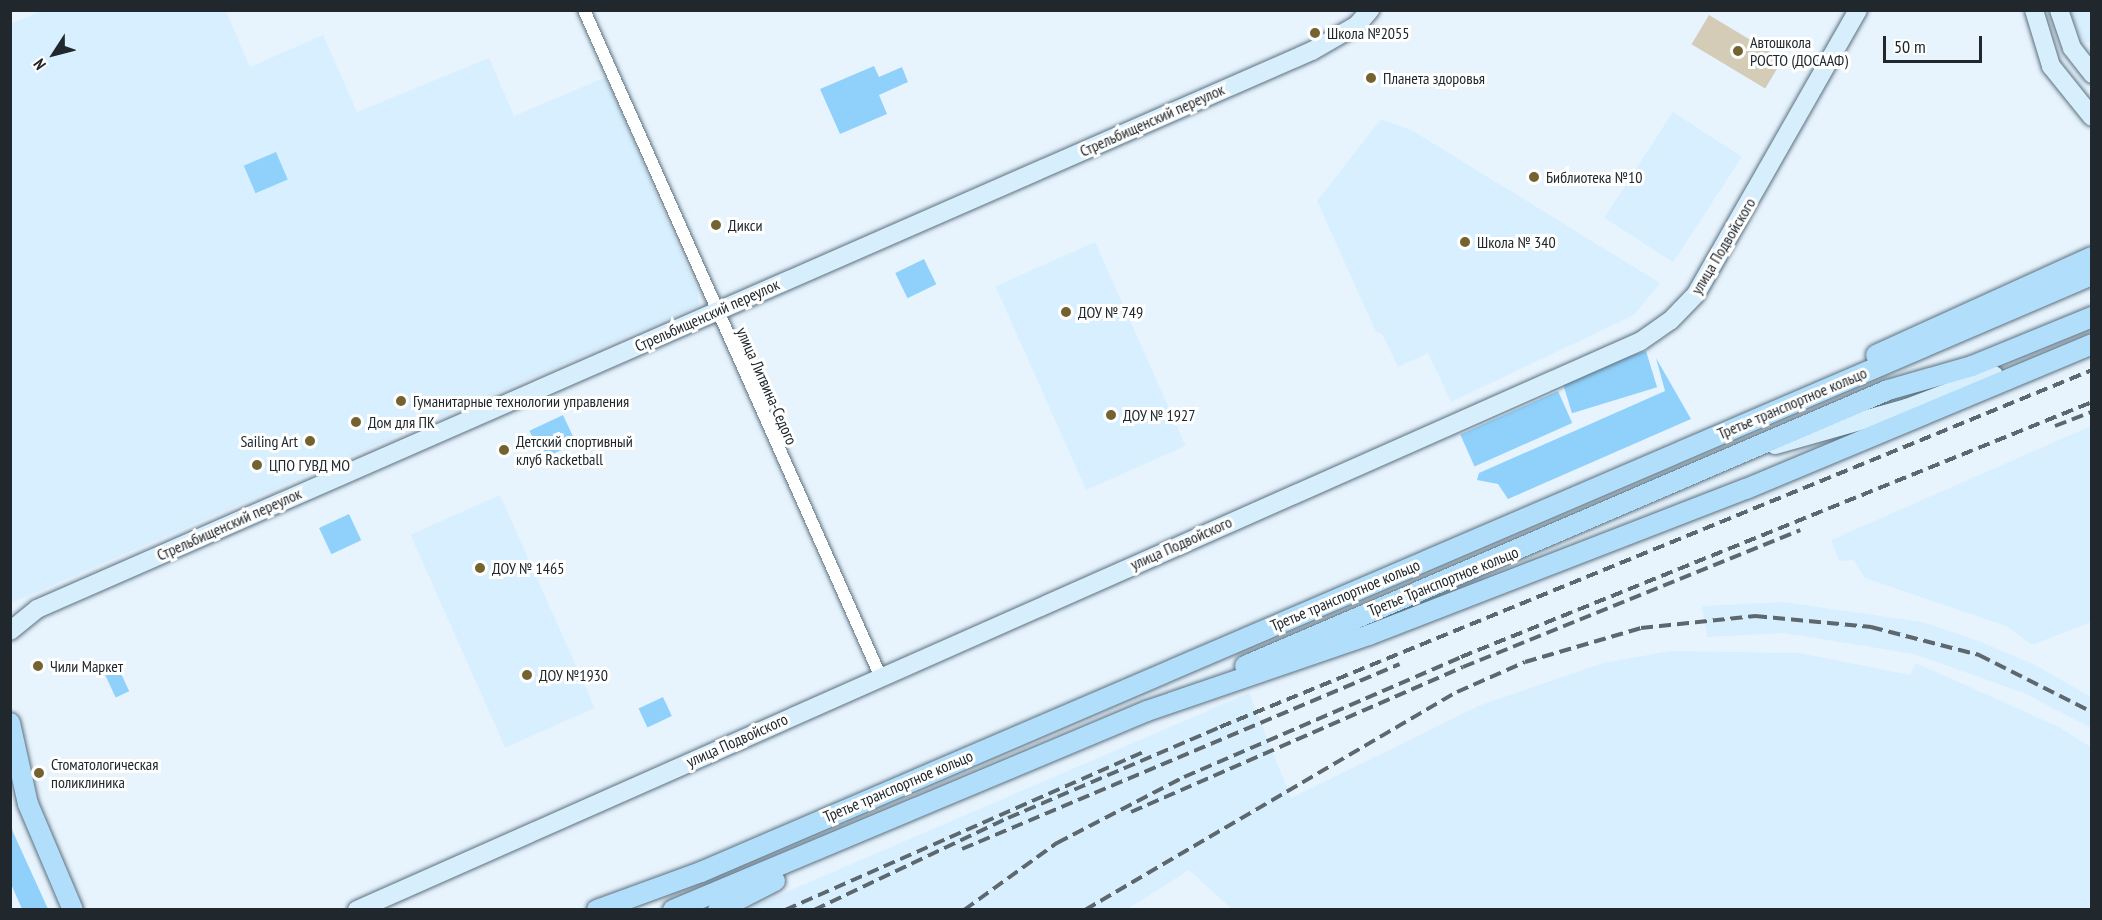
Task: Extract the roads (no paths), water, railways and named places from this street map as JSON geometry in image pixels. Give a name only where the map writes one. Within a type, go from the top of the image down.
[{"type":"main road","points":[[1794,403],[1925,329],[2091,257]]},
{"type":"main road","name":"Третье транспортное кольцо","points":[[597,909],[701,872],[2091,275]]},
{"type":"main road","name":"Третье Транспортное кольцо","points":[[1147,711],[1888,390],[1972,366],[2091,318]]},
{"type":"main road","name":"Третье транспортное кольцо","points":[[674,909],[899,817],[1147,711],[1369,635],[1746,489],[2091,344]]},
{"type":"main road","points":[[10,723],[28,804],[73,909]]},
{"type":"main road","points":[[10,786],[61,909]]},
{"type":"main road","points":[[718,909],[899,817]]},
{"type":"street","name":"улица Литвина-Седого","points":[[584,10],[716,311],[880,675]]},
{"type":"street","name":"Стрельбищенский переулок","points":[[10,631],[37,609],[1312,51],[1357,25],[1370,10]]},
{"type":"street","name":"улица Подвойского","points":[[357,909],[880,675],[1641,341],[1670,321],[1696,294],[1858,10]]},
{"type":"street","points":[[2034,10],[2051,66],[2091,117]]},
{"type":"street","points":[[2059,10],[2072,48],[2091,74]]},
{"type":"street","points":[[1888,390],[2091,308]]},
{"type":"street","points":[[1741,454],[1907,408],[2091,337]]},
{"type":"street","points":[[2040,366],[2091,349]]},
{"type":"railway","points":[[814,910],[1008,818],[1220,727],[2092,370]]},
{"type":"railway","points":[[964,910],[1057,843],[1184,777],[1461,657],[2092,402]]},
{"type":"railway","points":[[2055,426],[2092,412]]},
{"type":"railway","points":[[1131,812],[1463,667],[1800,530]]},
{"type":"railway","points":[[1085,910],[1457,692],[1525,662],[1641,628],[1755,616],[1871,627],[1979,655],[2092,712]]},
{"type":"railway","points":[[962,849],[1399,664]]},
{"type":"railway","points":[[785,910],[1143,752]]},
{"type":"place","name":"Школа №2055","points":[[1315,33]]},
{"type":"place","name":"Автошкола РОСТО (ДОСААФ)","points":[[1738,51]]},
{"type":"place","name":"Планета здоровья","points":[[1371,78]]},
{"type":"place","name":"Библиотека №10","points":[[1534,177]]},
{"type":"place","name":"Дикси","points":[[716,225]]},
{"type":"place","name":"Школа № 340","points":[[1465,242]]},
{"type":"place","name":"ДОУ № 749","points":[[1066,312]]},
{"type":"place","name":"Гуманитарные технологии управления","points":[[401,401]]},
{"type":"place","name":"ДОУ № 1927","points":[[1111,415]]},
{"type":"place","name":"Дом для ПК","points":[[356,422]]},
{"type":"place","name":"Sailing Art","points":[[310,441]]},
{"type":"place","name":"Детский спортивный клуб Racketball","points":[[504,450]]},
{"type":"place","name":"ЦПО ГУВД МО","points":[[257,465]]},
{"type":"place","name":"ДОУ № 1465","points":[[480,568]]},
{"type":"place","name":"Чили Маркет","points":[[38,666]]},
{"type":"place","name":"ДОУ №1930","points":[[527,675]]},
{"type":"place","name":"Стоматологическая поликлиника","points":[[39,773]]}]
